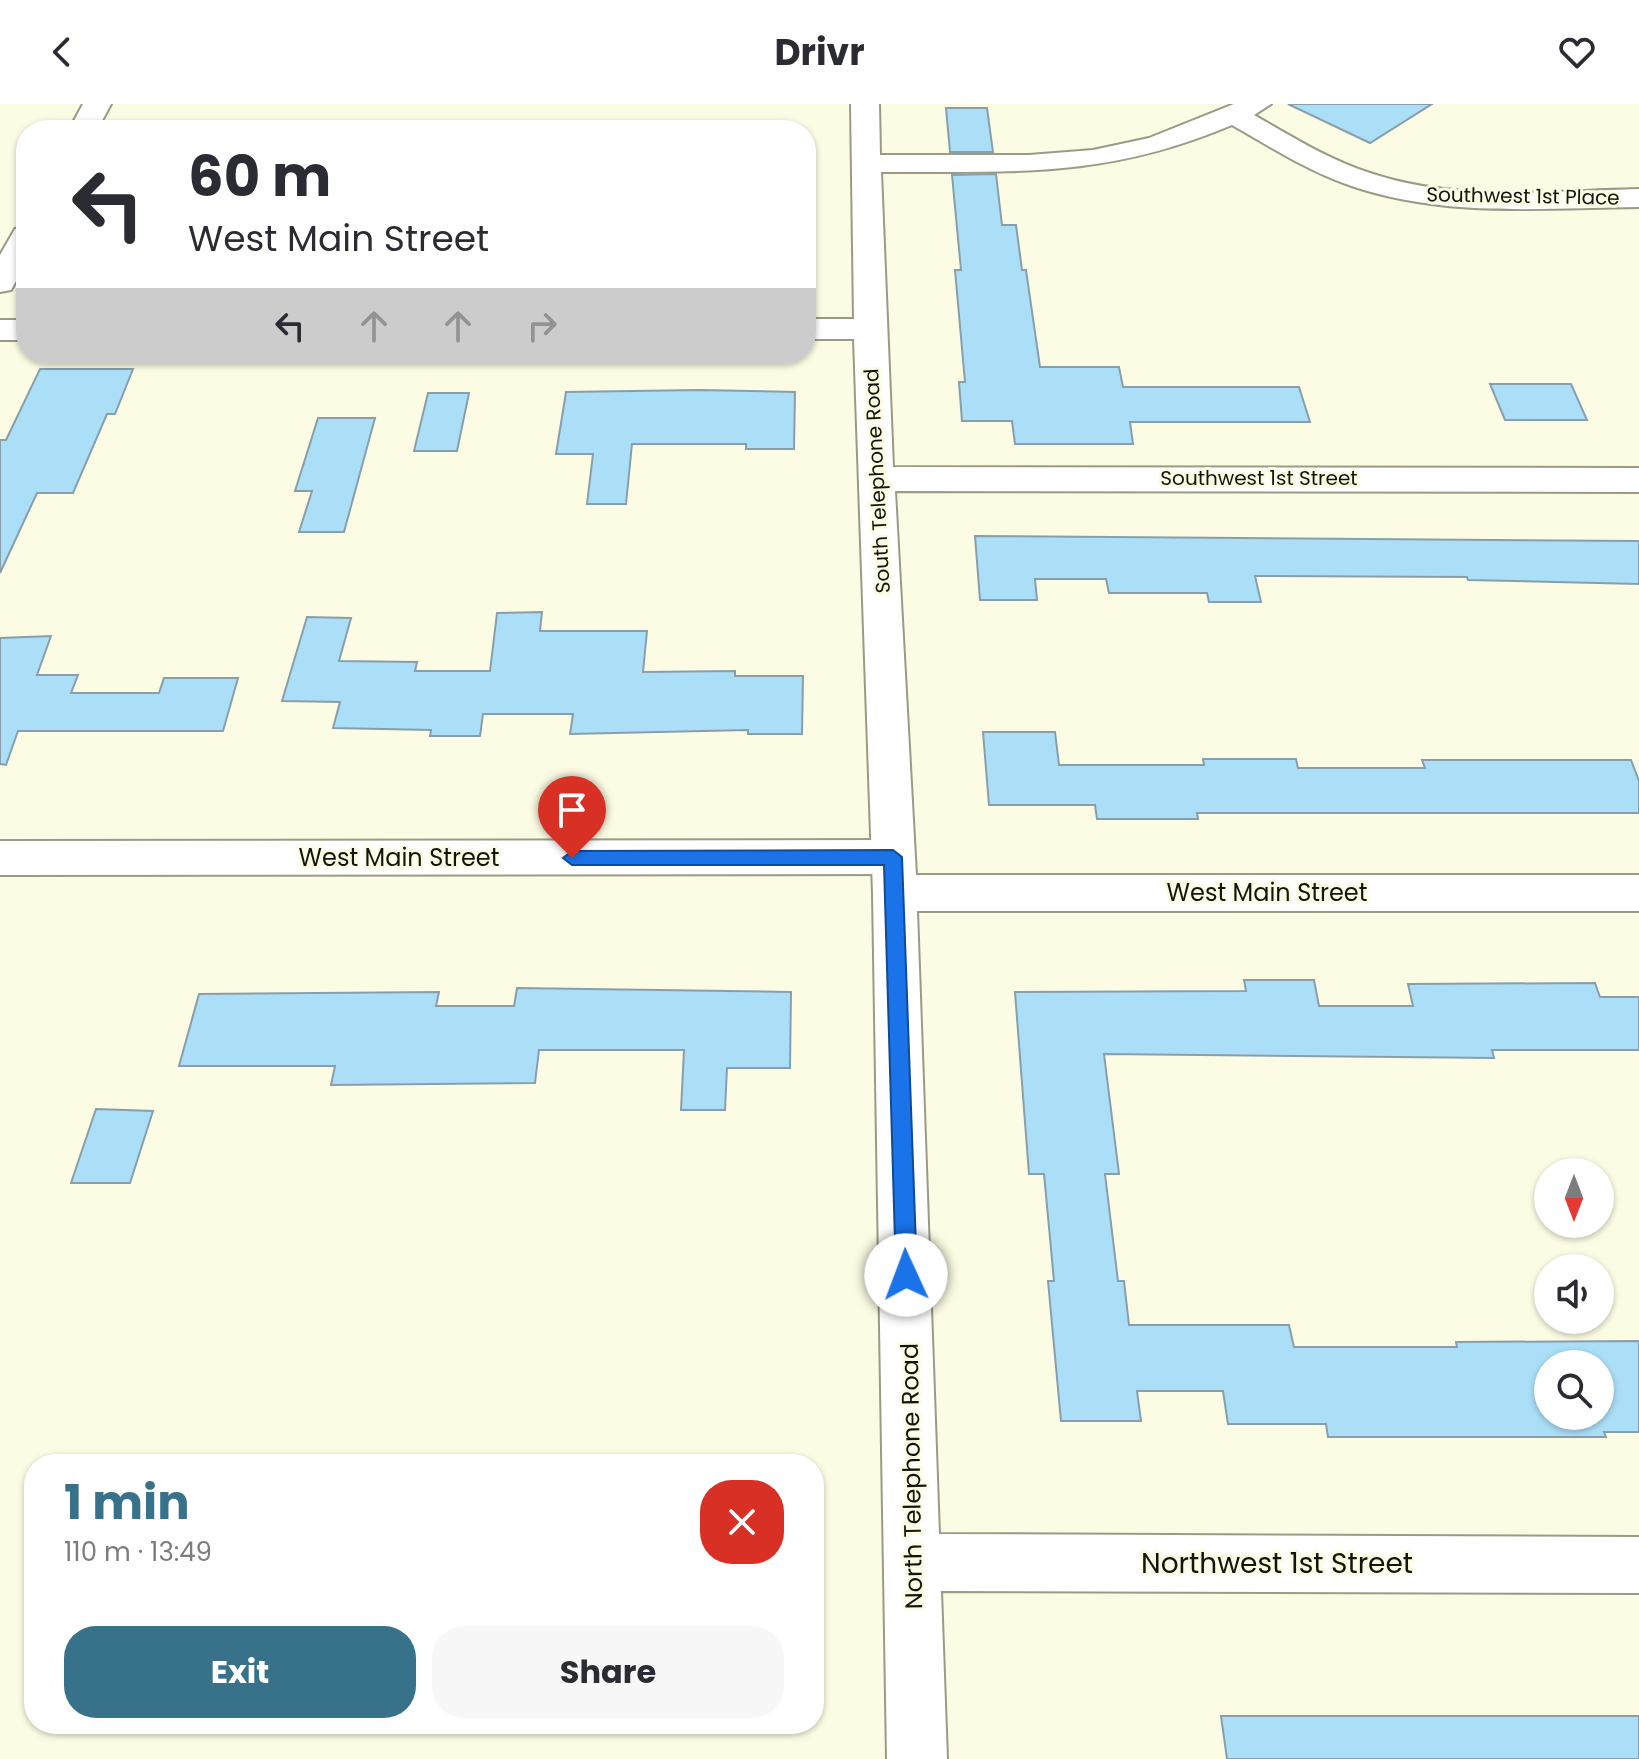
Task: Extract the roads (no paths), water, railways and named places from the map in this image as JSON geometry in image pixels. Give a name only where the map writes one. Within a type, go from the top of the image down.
[{"type":"street","name":"South Telephone Road","points":[[865,104],[870,329],[894,875]]},
{"type":"street","points":[[868,164],[1013,164],[1097,158],[1159,144],[1245,109]]},
{"type":"street","name":"Southwest 1st Place","points":[[1245,109],[1315,161],[1358,179],[1403,192],[1481,198],[1639,198]]},
{"type":"street","points":[[0,283],[16,253]]},
{"type":"street","points":[[816,329],[870,329]]},
{"type":"street","name":"Southwest 1st Street","points":[[878,479],[1639,480]]},
{"type":"street","name":"West Main Street","points":[[0,858],[1639,893]]},
{"type":"street","name":"North Telephone Road","points":[[894,875],[915,1562],[917,1759]]},
{"type":"street","name":"Northwest 1st Street","points":[[915,1562],[1639,1565]]}]
